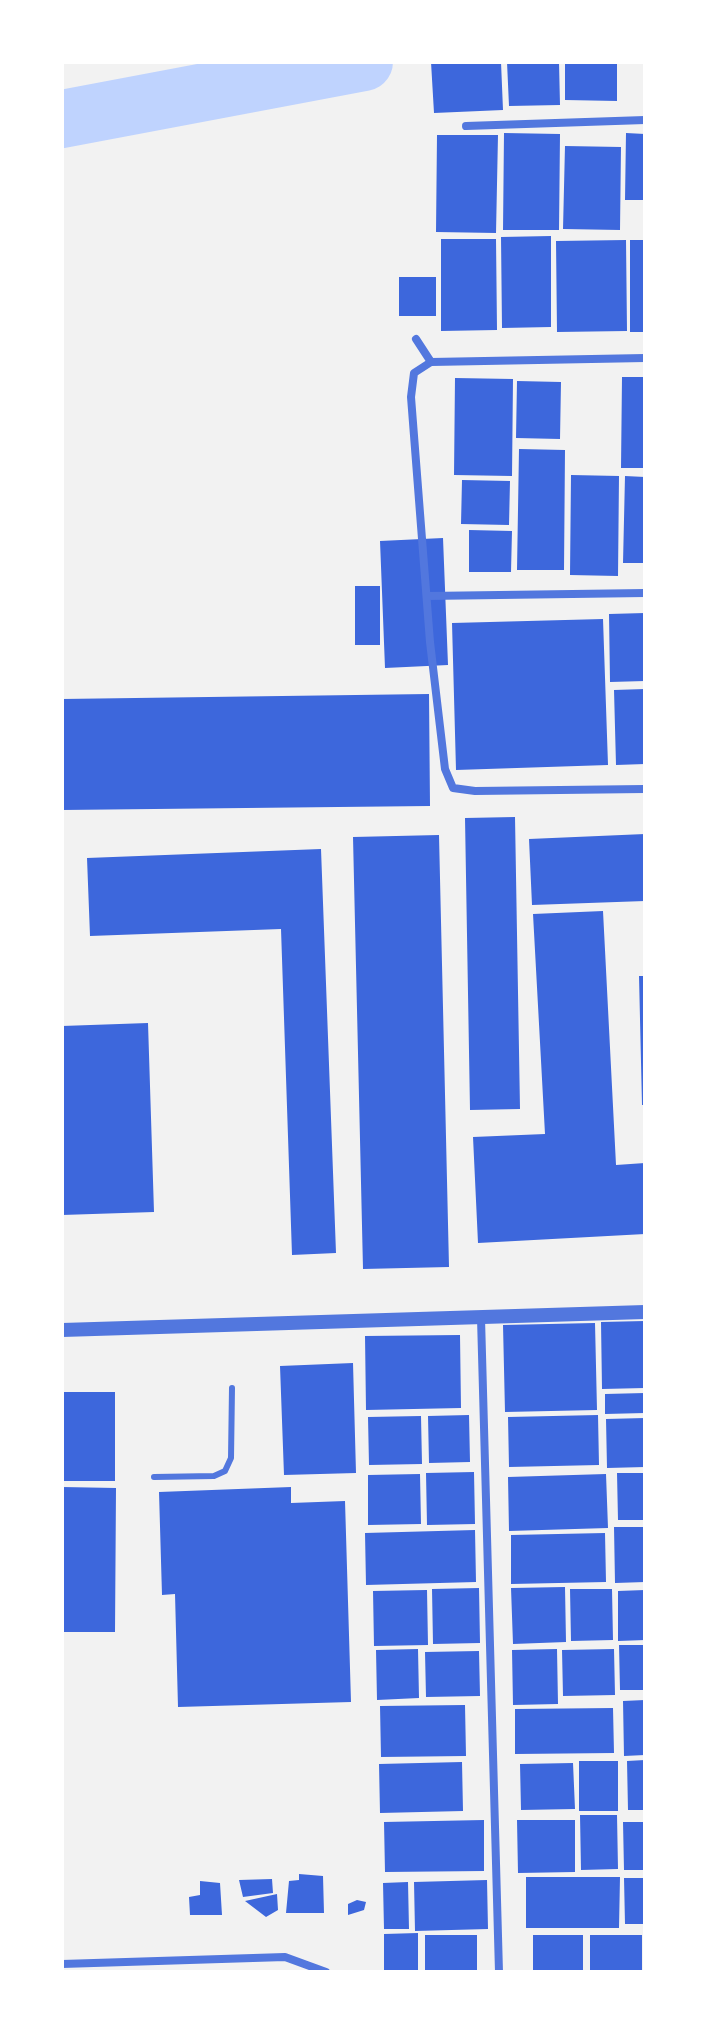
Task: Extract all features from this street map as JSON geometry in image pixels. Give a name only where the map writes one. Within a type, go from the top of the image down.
[{"type":"street","points":[[466,126],[645,120]]},
{"type":"street","points":[[416,339],[431,362]]},
{"type":"street","points":[[645,358],[431,362],[414,373],[411,397],[445,769],[453,788],[475,791],[645,789]]},
{"type":"street","points":[[427,596],[645,593]]},
{"type":"street","points":[[62,1330],[645,1312]]},
{"type":"street","points":[[481,1318],[499,1972]]},
{"type":"street","points":[[62,1964],[285,1957],[326,1972]]},
{"type":"lane","points":[[154,1477],[214,1476],[225,1471],[231,1458],[232,1388]]},
{"type":"building","points":[[431,62],[501,62],[503,110],[434,113]]},
{"type":"building","points":[[507,62],[559,62],[560,105],[509,106]]},
{"type":"building","points":[[565,62],[617,62],[617,101],[565,100]]},
{"type":"building","points":[[504,133],[560,134],[559,230],[503,230]]},
{"type":"building","points":[[626,133],[645,134],[645,200],[625,200]]},
{"type":"building","points":[[437,135],[498,135],[496,233],[436,232]]},
{"type":"building","points":[[565,146],[621,147],[620,230],[563,229]]},
{"type":"building","points":[[551,236],[551,327],[502,328],[501,237]]},
{"type":"building","points":[[441,239],[496,239],[497,330],[441,331]]},
{"type":"building","points":[[626,240],[627,331],[557,332],[556,241]]},
{"type":"building","points":[[630,240],[645,240],[645,332],[630,332]]},
{"type":"building","points":[[399,277],[436,277],[436,316],[399,316]]},
{"type":"building","points":[[622,377],[645,377],[645,468],[621,468]]},
{"type":"building","points":[[455,378],[513,379],[512,476],[454,475]]},
{"type":"building","points":[[517,381],[561,382],[560,439],[516,438]]},
{"type":"building","points":[[519,449],[565,450],[564,570],[517,570]]},
{"type":"building","points":[[571,475],[619,476],[618,576],[570,575]]},
{"type":"building","points":[[625,476],[645,477],[645,563],[623,563]]},
{"type":"building","points":[[462,480],[510,481],[509,525],[461,524]]},
{"type":"building","points":[[469,530],[512,531],[511,572],[469,572]]},
{"type":"building","points":[[443,538],[448,665],[385,668],[380,541]]},
{"type":"building","points":[[355,586],[380,586],[380,645],[355,645]]},
{"type":"building","points":[[645,613],[645,681],[610,682],[609,614]]},
{"type":"building","points":[[603,619],[608,765],[456,770],[452,623]]},
{"type":"building","points":[[645,689],[645,764],[616,765],[614,690]]},
{"type":"building","points":[[429,694],[430,806],[62,810],[62,699]]},
{"type":"building","points":[[515,817],[520,1109],[470,1110],[465,818]]},
{"type":"building","points":[[645,834],[645,901],[532,905],[529,839]]},
{"type":"building","points":[[439,835],[449,1267],[363,1269],[353,837]]},
{"type":"building","points":[[321,849],[336,1253],[292,1255],[281,929],[90,936],[87,858]]},
{"type":"building","points":[[603,911],[616,1165],[645,1163],[645,1234],[478,1243],[473,1137],[545,1134],[533,914]]},
{"type":"building","points":[[639,976],[645,976],[645,1105],[642,1105]]},
{"type":"building","points":[[148,1023],[154,1212],[62,1215],[62,1026]]},
{"type":"building","points":[[645,1321],[645,1388],[602,1389],[601,1322]]},
{"type":"building","points":[[595,1323],[597,1410],[505,1412],[503,1325]]},
{"type":"building","points":[[460,1335],[461,1408],[366,1410],[365,1336]]},
{"type":"building","points":[[353,1363],[356,1473],[284,1475],[280,1366]]},
{"type":"building","points":[[62,1392],[115,1392],[115,1481],[62,1481]]},
{"type":"building","points":[[645,1393],[645,1413],[605,1414],[605,1394]]},
{"type":"building","points":[[469,1415],[470,1462],[429,1463],[428,1416]]},
{"type":"building","points":[[598,1415],[599,1465],[509,1467],[508,1417]]},
{"type":"building","points":[[421,1416],[422,1464],[369,1465],[368,1417]]},
{"type":"building","points":[[645,1418],[645,1467],[607,1468],[606,1419]]},
{"type":"building","points":[[474,1472],[475,1524],[427,1525],[426,1473]]},
{"type":"building","points":[[617,1473],[645,1473],[645,1520],[618,1520]]},
{"type":"building","points":[[420,1474],[421,1524],[368,1525],[368,1475]]},
{"type":"building","points":[[606,1474],[608,1528],[509,1531],[508,1477]]},
{"type":"building","points":[[62,1487],[116,1488],[115,1632],[62,1632]]},
{"type":"building","points":[[291,1487],[291,1503],[345,1501],[351,1702],[178,1707],[175,1594],[162,1595],[159,1492]]},
{"type":"building","points":[[614,1527],[645,1527],[645,1582],[615,1583]]},
{"type":"building","points":[[475,1530],[476,1582],[366,1585],[365,1533]]},
{"type":"building","points":[[605,1533],[606,1582],[511,1584],[511,1535]]},
{"type":"building","points":[[565,1587],[566,1642],[513,1644],[511,1588]]},
{"type":"building","points":[[479,1588],[480,1643],[433,1644],[432,1589]]},
{"type":"building","points":[[570,1589],[612,1589],[613,1640],[571,1641]]},
{"type":"building","points":[[427,1590],[428,1645],[374,1646],[373,1591]]},
{"type":"building","points":[[645,1590],[645,1640],[618,1641],[618,1591]]},
{"type":"building","points":[[619,1645],[645,1645],[645,1690],[620,1690]]},
{"type":"building","points":[[418,1649],[419,1698],[377,1700],[376,1650]]},
{"type":"building","points":[[557,1649],[558,1704],[513,1705],[512,1650]]},
{"type":"building","points":[[614,1649],[615,1695],[563,1696],[562,1650]]},
{"type":"building","points":[[479,1651],[480,1696],[426,1697],[425,1652]]},
{"type":"building","points":[[645,1700],[645,1755],[624,1756],[623,1701]]},
{"type":"building","points":[[465,1705],[466,1756],[381,1757],[380,1706]]},
{"type":"building","points":[[613,1708],[614,1753],[515,1754],[515,1709]]},
{"type":"building","points":[[645,1760],[645,1810],[628,1810],[627,1761]]},
{"type":"building","points":[[579,1761],[618,1761],[618,1811],[579,1811]]},
{"type":"building","points":[[462,1762],[463,1811],[380,1813],[379,1764]]},
{"type":"building","points":[[573,1763],[575,1809],[521,1810],[520,1764]]},
{"type":"building","points":[[580,1815],[617,1815],[618,1869],[581,1870]]},
{"type":"building","points":[[484,1820],[484,1871],[385,1872],[384,1822]]},
{"type":"building","points":[[517,1820],[575,1820],[575,1872],[518,1873]]},
{"type":"building","points":[[623,1822],[645,1822],[645,1870],[624,1870]]},
{"type":"building","points":[[299,1874],[323,1876],[324,1913],[286,1913],[289,1881],[299,1880]]},
{"type":"building","points":[[526,1877],[620,1877],[619,1928],[526,1928]]},
{"type":"building","points":[[624,1878],[645,1878],[645,1924],[625,1924]]},
{"type":"building","points":[[272,1879],[273,1893],[243,1897],[239,1880]]},
{"type":"building","points":[[487,1880],[488,1929],[415,1931],[414,1882]]},
{"type":"building","points":[[200,1881],[220,1883],[222,1915],[190,1915],[189,1897],[200,1895]]},
{"type":"building","points":[[408,1882],[409,1929],[384,1929],[383,1883]]},
{"type":"building","points":[[277,1894],[278,1910],[266,1917],[245,1901]]},
{"type":"building","points":[[357,1900],[366,1902],[364,1910],[348,1915],[348,1904]]},
{"type":"building","points":[[418,1933],[418,1972],[384,1972],[384,1934]]},
{"type":"building","points":[[425,1935],[477,1935],[477,1972],[425,1972]]},
{"type":"building","points":[[533,1935],[583,1935],[583,1972],[533,1972]]},
{"type":"building","points":[[590,1935],[642,1935],[642,1972],[590,1972]]},
{"type":"waterway","points":[[62,119],[364,62]]}]
